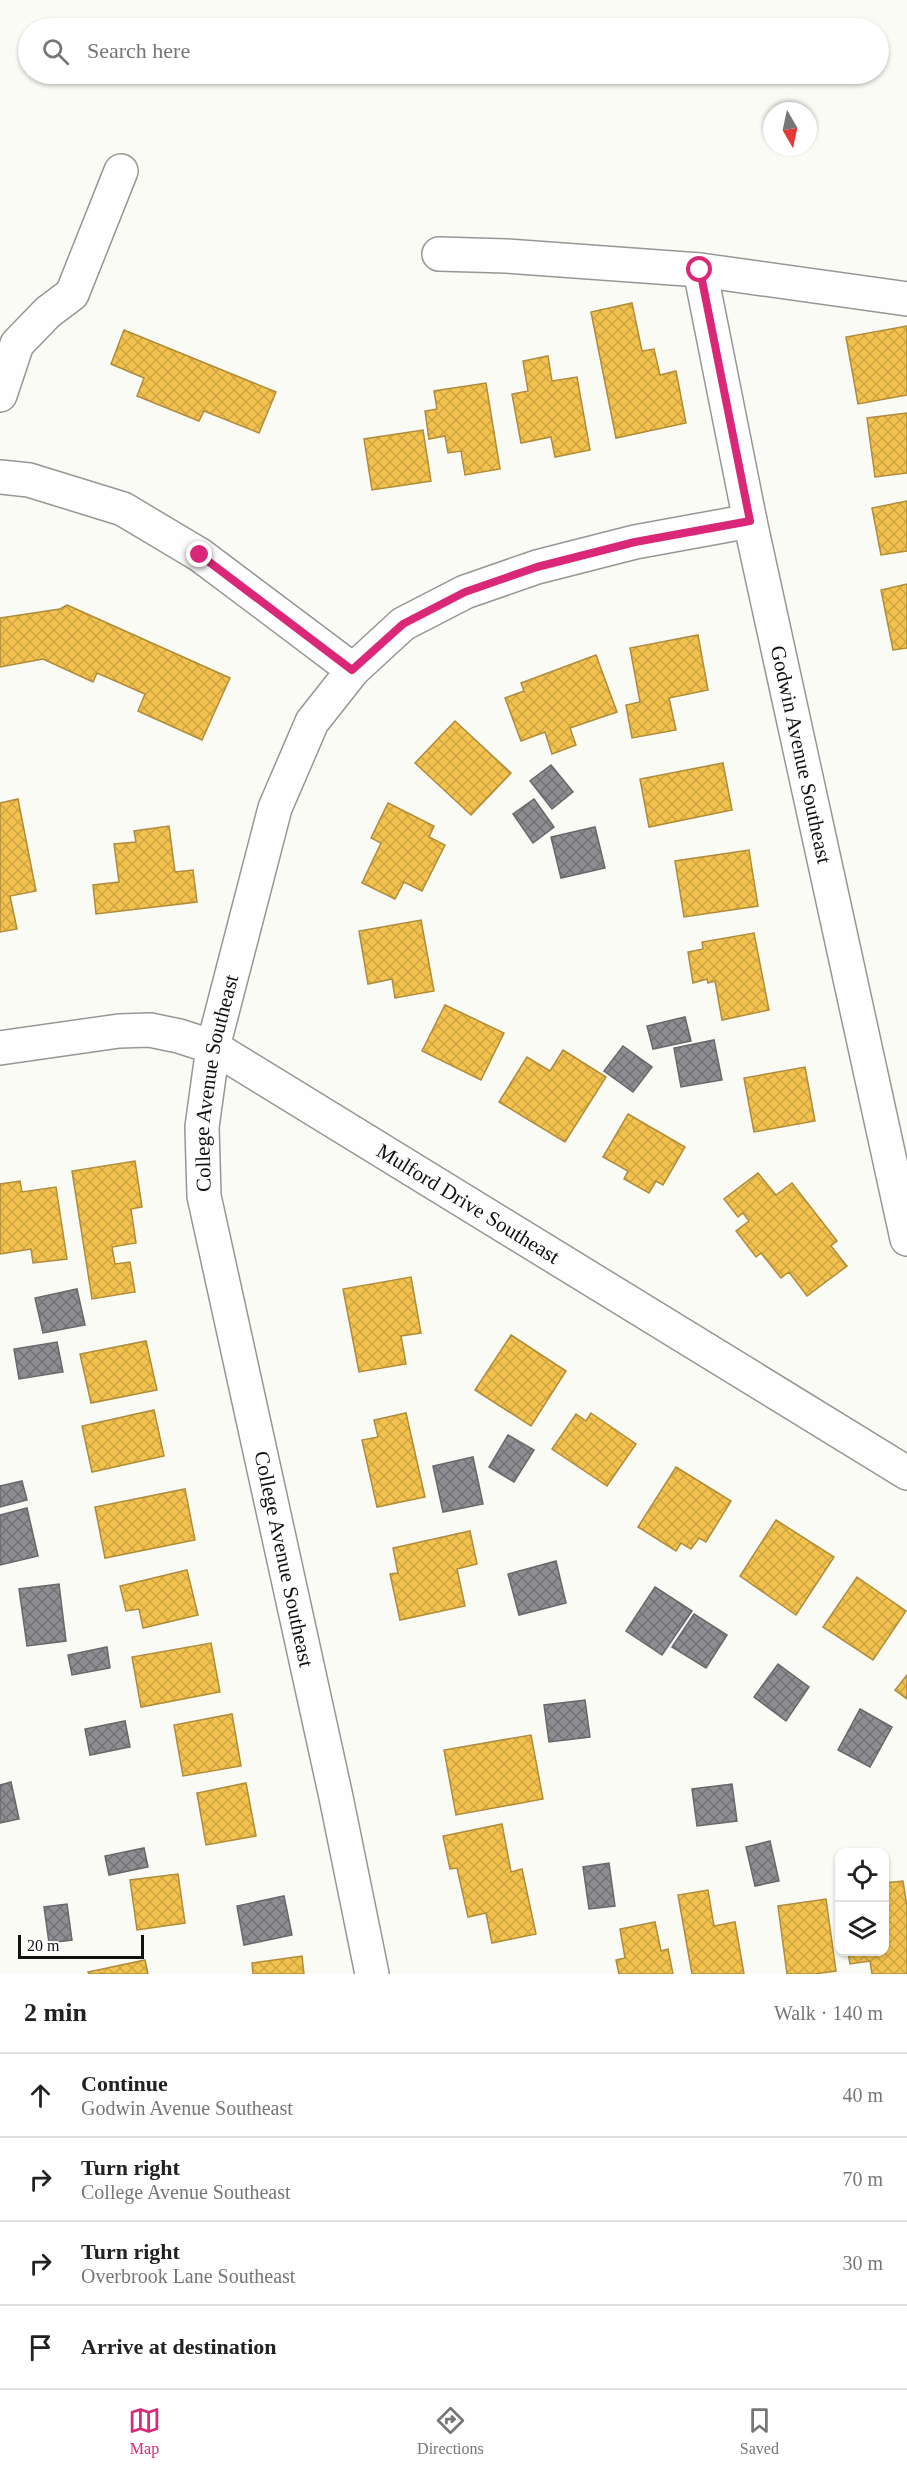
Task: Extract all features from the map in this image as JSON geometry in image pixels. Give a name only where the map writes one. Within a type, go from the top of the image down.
[{"type":"street","points":[[0,395],[17,344],[48,312],[72,294],[121,171]]},
{"type":"street","points":[[439,254],[506,256],[700,270],[907,300]]},
{"type":"street","name":"Godwin Avenue Southeast","points":[[700,270],[750,521],[907,1239]]},
{"type":"street","points":[[0,477],[29,480],[123,509],[200,555],[352,670]]},
{"type":"street","name":"College Avenue Southeast","points":[[372,1974],[336,1797],[204,1196],[202,1127],[213,1047],[275,808],[312,722],[352,670],[403,624],[465,592],[537,567],[624,545],[750,521]]},
{"type":"street","name":"Mulford Drive Southeast","points":[[0,1048],[119,1031],[150,1030],[213,1047],[907,1473]]},
{"type":"building: Homes","points":[[632,303],[642,351],[654,349],[660,375],[676,371],[686,423],[616,438],[591,312]]},
{"type":"building: Homes","points":[[907,326],[907,395],[858,404],[846,337]]},
{"type":"building: Homes","points":[[124,330],[276,392],[259,433],[204,411],[199,421],[137,396],[144,378],[111,364]]},
{"type":"building: Homes","points":[[548,356],[552,381],[577,377],[590,450],[555,457],[551,437],[521,443],[512,394],[528,391],[523,361]]},
{"type":"building: Homes","points":[[486,383],[500,469],[465,475],[461,451],[448,453],[445,436],[429,439],[425,411],[437,409],[434,391]]},
{"type":"building: Homes","points":[[907,413],[907,473],[875,477],[867,418]]},
{"type":"building: Homes","points":[[423,430],[431,481],[372,490],[364,439]]},
{"type":"building: Homes","points":[[907,501],[907,551],[881,555],[872,508]]},
{"type":"building: Homes","points":[[907,584],[907,648],[893,650],[881,590]]},
{"type":"building: Homes","points":[[67,605],[230,678],[202,740],[138,711],[145,694],[97,673],[93,682],[43,659],[0,667],[0,618],[60,609]]},
{"type":"building: Homes","points":[[698,635],[708,690],[669,698],[676,730],[632,738],[626,705],[640,702],[630,648]]},
{"type":"building: Homes","points":[[596,655],[617,712],[570,728],[576,745],[552,754],[545,732],[521,741],[505,698],[524,691],[521,683]]},
{"type":"building: Homes","points":[[455,721],[511,773],[471,815],[415,763]]},
{"type":"building: Homes","points":[[723,763],[732,810],[649,827],[640,779]]},
{"type":"building: Homes","points":[[18,799],[36,891],[10,896],[17,929],[0,932],[0,803]]},
{"type":"building: Homes","points":[[388,803],[434,826],[429,837],[445,845],[422,891],[404,882],[395,899],[362,883],[381,843],[371,838]]},
{"type":"building: Homes","points":[[169,826],[175,872],[193,870],[197,902],[96,914],[93,885],[119,882],[114,844],[136,842],[134,831]]},
{"type":"building: Homes","points":[[749,850],[758,906],[684,917],[675,861]]},
{"type":"building: Homes","points":[[421,920],[434,991],[395,998],[392,979],[368,984],[359,931]]},
{"type":"building: Homes","points":[[754,933],[769,1010],[722,1020],[715,981],[708,983],[707,979],[693,983],[688,952],[703,949],[702,942]]},
{"type":"building: Homes","points":[[445,1005],[504,1033],[481,1080],[422,1051]]},
{"type":"building: Homes","points":[[563,1050],[606,1077],[565,1142],[499,1102],[527,1057],[550,1071]]},
{"type":"building: Homes","points":[[805,1067],[815,1121],[754,1132],[744,1078]]},
{"type":"building: Homes","points":[[628,1114],[685,1147],[663,1185],[656,1181],[649,1193],[624,1179],[628,1171],[603,1157]]},
{"type":"building: Homes","points":[[135,1161],[142,1207],[131,1209],[136,1243],[112,1247],[115,1264],[130,1262],[135,1292],[92,1299],[72,1171]]},
{"type":"building: Homes","points":[[758,1173],[776,1195],[792,1183],[837,1241],[831,1246],[847,1266],[807,1296],[789,1272],[781,1278],[761,1253],[756,1257],[736,1231],[749,1221],[743,1213],[738,1217],[724,1199]]},
{"type":"building: Homes","points":[[20,1181],[22,1192],[56,1187],[67,1259],[33,1263],[31,1249],[0,1254],[0,1184]]},
{"type":"building: Homes","points":[[411,1277],[421,1333],[401,1336],[406,1364],[359,1372],[343,1289]]},
{"type":"building: Homes","points":[[511,1335],[566,1371],[531,1426],[475,1390]]},
{"type":"building: Homes","points":[[146,1341],[157,1390],[91,1403],[80,1354]]},
{"type":"building: Homes","points":[[154,1410],[164,1456],[92,1472],[82,1426]]},
{"type":"building: Homes","points":[[406,1413],[425,1497],[377,1507],[362,1440],[378,1437],[374,1420]]},
{"type":"building: Homes","points":[[591,1413],[636,1444],[607,1486],[552,1449],[576,1414],[586,1421]]},
{"type":"building: Homes","points":[[676,1467],[731,1501],[706,1542],[699,1538],[691,1549],[681,1543],[676,1551],[638,1527]]},
{"type":"building: Homes","points":[[185,1489],[195,1540],[105,1558],[95,1507]]},
{"type":"building: Homes","points":[[776,1520],[834,1557],[796,1615],[740,1576]]},
{"type":"building: Homes","points":[[470,1531],[477,1564],[457,1569],[465,1606],[400,1620],[390,1574],[398,1573],[393,1548]]},
{"type":"building: Homes","points":[[187,1570],[198,1615],[143,1628],[139,1609],[126,1611],[120,1586]]},
{"type":"building: Homes","points":[[857,1577],[906,1611],[873,1660],[823,1627]]},
{"type":"building: Homes","points":[[211,1643],[220,1692],[141,1707],[132,1657]]},
{"type":"building: Homes","points":[[907,1675],[907,1699],[895,1690]]},
{"type":"building: Homes","points":[[232,1714],[241,1766],[183,1776],[174,1725]]},
{"type":"building: Homes","points":[[531,1735],[543,1799],[456,1815],[444,1750]]},
{"type":"building: Homes","points":[[246,1783],[256,1836],[206,1845],[197,1793]]},
{"type":"building: Homes","points":[[502,1824],[511,1872],[522,1869],[536,1934],[492,1943],[486,1913],[468,1917],[457,1868],[450,1869],[443,1836]]},
{"type":"building: Homes","points":[[178,1874],[185,1923],[137,1930],[130,1880]]},
{"type":"building: Homes","points":[[903,1881],[907,1906],[907,1974],[872,1974],[870,1961],[850,1964],[849,1956],[889,1956],[889,1882]]},
{"type":"building: Homes","points":[[708,1890],[714,1926],[735,1922],[744,1974],[692,1974],[678,1895]]},
{"type":"building: Homes","points":[[826,1899],[836,1971],[787,1974],[778,1906]]},
{"type":"building: Homes","points":[[655,1922],[661,1951],[668,1949],[673,1974],[619,1974],[616,1960],[625,1958],[620,1929]]},
{"type":"building: Homes","points":[[302,1956],[304,1974],[253,1974],[252,1963]]},
{"type":"building: Homes","points":[[145,1960],[148,1974],[89,1974],[88,1972]]},
{"type":"building: Industry","points":[[551,765],[573,792],[552,809],[530,781]]},
{"type":"building: Industry","points":[[534,799],[554,827],[533,843],[513,814]]},
{"type":"building: Industry","points":[[595,827],[605,868],[561,878],[551,837]]},
{"type":"building: Industry","points":[[685,1017],[691,1041],[653,1049],[647,1026]]},
{"type":"building: Industry","points":[[714,1040],[722,1080],[681,1087],[674,1048]]},
{"type":"building: Industry","points":[[623,1046],[652,1067],[633,1092],[604,1071]]},
{"type":"building: Industry","points":[[77,1289],[85,1325],[43,1333],[35,1298]]},
{"type":"building: Industry","points":[[57,1342],[63,1372],[19,1379],[14,1349]]},
{"type":"building: Industry","points":[[508,1435],[534,1450],[514,1482],[489,1467]]},
{"type":"building: Industry","points":[[473,1457],[483,1504],[443,1512],[433,1466]]},
{"type":"building: Industry","points":[[22,1481],[27,1500],[0,1507],[0,1486]]},
{"type":"building: Industry","points":[[27,1508],[38,1556],[0,1565],[0,1515]]},
{"type":"building: Industry","points":[[556,1561],[566,1603],[519,1615],[508,1574]]},
{"type":"building: Industry","points":[[59,1584],[66,1641],[27,1646],[19,1589]]},
{"type":"building: Industry","points":[[655,1587],[692,1611],[662,1655],[626,1631]]},
{"type":"building: Industry","points":[[694,1614],[727,1635],[706,1668],[672,1647]]},
{"type":"building: Industry","points":[[107,1647],[110,1668],[72,1675],[68,1655]]},
{"type":"building: Industry","points":[[778,1664],[809,1687],[786,1721],[754,1697]]},
{"type":"building: Industry","points":[[585,1700],[590,1737],[549,1742],[544,1705]]},
{"type":"building: Industry","points":[[860,1709],[892,1727],[870,1767],[838,1750]]},
{"type":"building: Industry","points":[[125,1721],[130,1747],[90,1755],[85,1729]]},
{"type":"building: Industry","points":[[11,1782],[19,1819],[0,1823],[0,1785]]},
{"type":"building: Industry","points":[[732,1784],[737,1821],[697,1826],[692,1789]]},
{"type":"building: Industry","points":[[770,1841],[779,1881],[755,1886],[746,1847]]},
{"type":"building: Industry","points":[[144,1848],[148,1867],[109,1875],[105,1856]]},
{"type":"building: Industry","points":[[609,1863],[615,1906],[589,1909],[583,1867]]},
{"type":"building: Industry","points":[[284,1896],[292,1935],[244,1945],[237,1906]]},
{"type":"building: Industry","points":[[67,1904],[72,1940],[49,1943],[44,1907]]},
{"type":"route","points":[[200,555],[352,670],[403,624],[465,592],[537,567],[635,542],[750,521],[700,270]]}]
